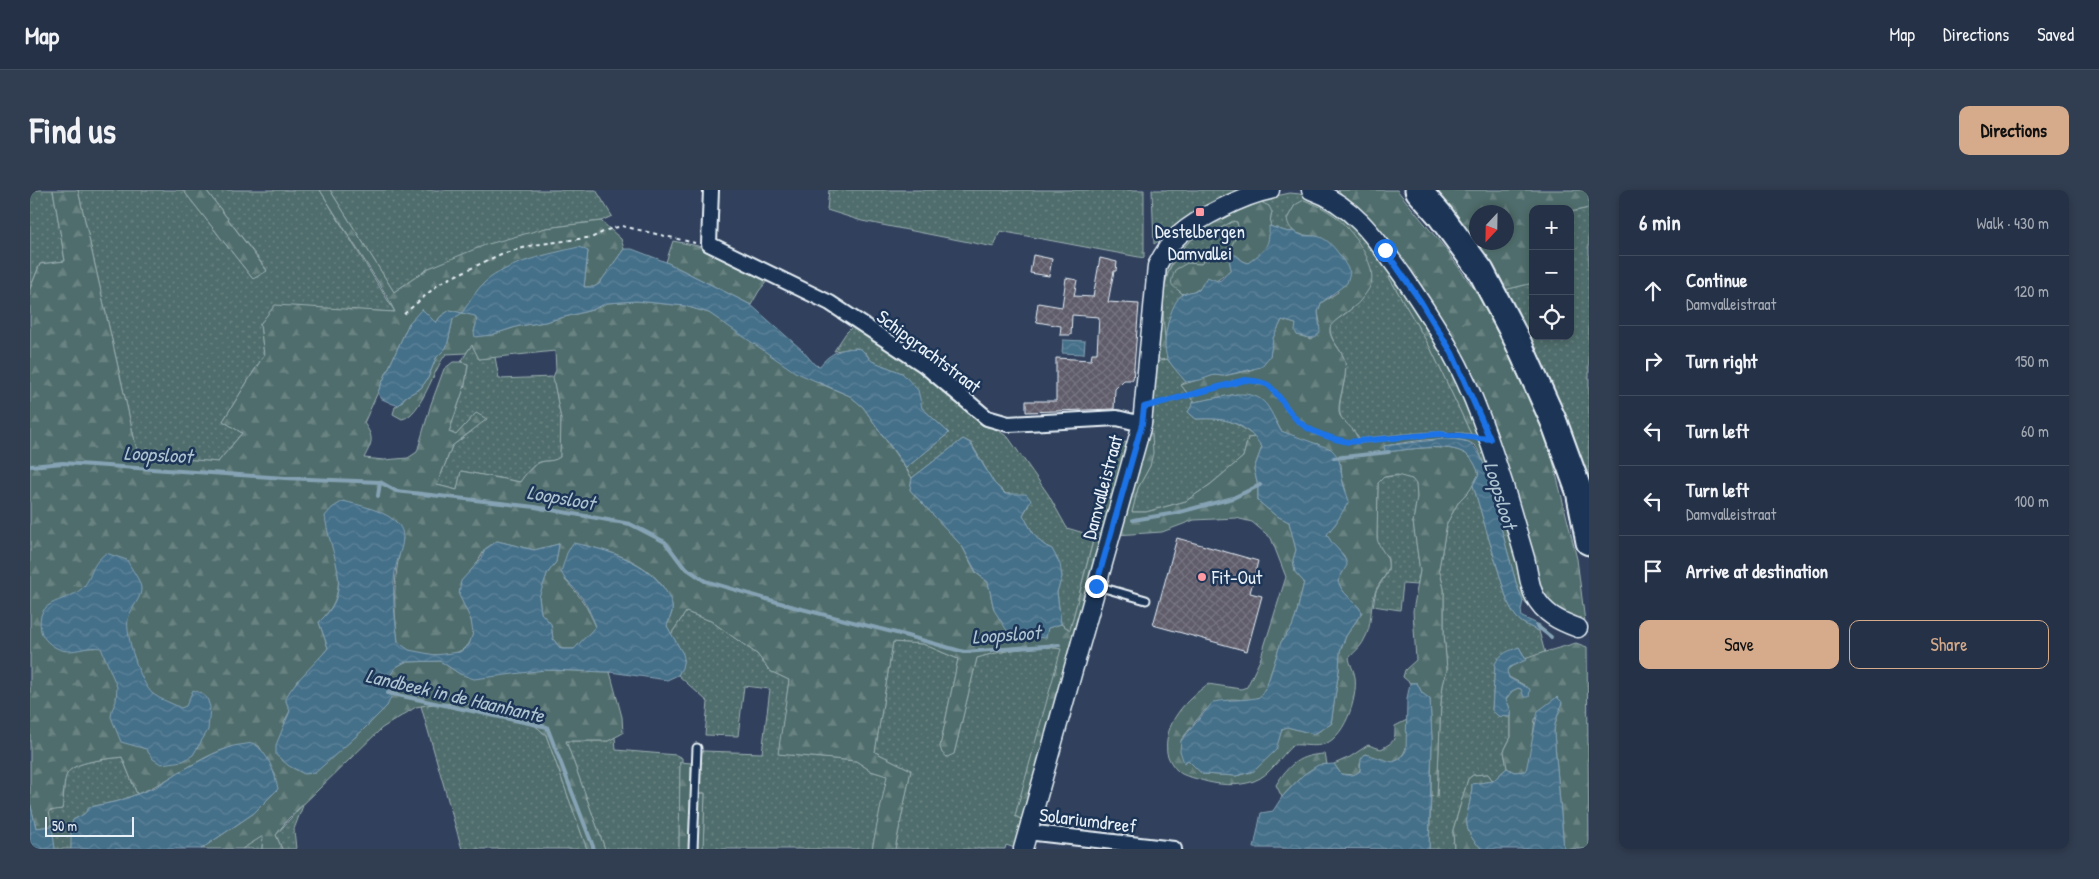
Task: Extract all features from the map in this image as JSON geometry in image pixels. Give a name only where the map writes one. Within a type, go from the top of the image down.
[{"type":"highway","points":[[1418,190],[1440,214],[1481,271],[1517,340],[1554,422],[1579,491],[1589,542]]},
{"type":"street","points":[[709,244],[711,190]]},
{"type":"street","name":"Damvalleistraat","points":[[1025,841],[1143,415],[1157,266],[1164,251],[1180,234],[1202,219],[1233,204],[1270,190]]},
{"type":"street","points":[[1311,190],[1330,197],[1350,211],[1385,250],[1421,302],[1452,353],[1490,439],[1516,524],[1534,594],[1554,619],[1578,628]]},
{"type":"street","name":"Schipgrachtstraat","points":[[709,244],[830,303],[924,365],[987,418],[1008,424],[1143,415]]},
{"type":"street","name":"Solariumdreef","points":[[1025,841],[1174,849]]},
{"type":"lane","points":[[1096,586],[1146,600]]},
{"type":"lane","points":[[693,849],[697,748]]},
{"type":"path","points":[[404,314],[440,283],[502,254],[534,245],[593,237],[607,230],[622,226],[706,245],[709,244]]},
{"type":"path","points":[[1143,415],[1183,396],[1245,380],[1269,386],[1286,409],[1300,423],[1336,440],[1348,442],[1439,434],[1490,439]]},
{"type":"green space","points":[[30,190],[53,190],[65,261],[40,264],[30,289]]},
{"type":"green space","points":[[53,190],[78,190],[138,455],[218,462],[242,433],[223,421],[264,355],[260,324],[275,305],[395,312],[387,296],[320,190],[330,190],[394,292],[429,268],[485,245],[546,228],[601,221],[621,239],[624,249],[599,284],[594,287],[584,287],[588,251],[462,313],[475,315],[477,321],[474,332],[491,335],[519,326],[545,322],[592,310],[607,303],[636,301],[685,306],[709,313],[821,384],[850,396],[863,407],[912,478],[910,490],[962,546],[976,573],[988,582],[994,610],[1048,628],[1061,624],[1070,630],[1119,441],[1130,443],[1023,820],[1015,816],[1061,649],[1042,647],[1019,649],[977,658],[954,754],[947,757],[942,753],[940,747],[958,659],[923,644],[893,642],[875,752],[911,770],[895,849],[872,849],[887,776],[871,771],[856,761],[778,754],[789,680],[770,671],[757,654],[711,621],[686,612],[671,634],[667,626],[672,612],[669,598],[658,580],[639,565],[618,555],[583,545],[565,580],[583,602],[596,627],[574,649],[561,649],[553,639],[551,624],[541,613],[539,596],[547,574],[556,562],[559,544],[534,550],[497,541],[485,549],[459,595],[472,622],[473,632],[471,641],[458,652],[439,655],[419,653],[411,651],[398,642],[395,590],[397,566],[403,538],[327,528],[337,566],[338,578],[335,600],[329,611],[319,622],[328,648],[310,670],[297,681],[286,701],[290,711],[284,722],[315,772],[362,731],[387,706],[388,678],[396,667],[405,662],[440,661],[460,674],[545,670],[610,672],[622,717],[623,733],[608,741],[566,741],[605,849],[587,849],[546,735],[530,721],[487,705],[438,703],[416,707],[382,728],[288,819],[276,835],[282,849],[262,849],[263,836],[242,849],[201,849],[254,813],[276,776],[259,746],[234,746],[219,751],[137,794],[122,757],[84,763],[76,766],[67,774],[62,809],[49,811],[52,826],[36,828],[30,802],[30,289],[40,264],[65,261]],"holes":[[[422,310],[436,323],[440,317],[450,310],[461,313],[453,319],[446,348],[436,358],[428,378],[421,388],[405,397],[395,407],[393,414],[402,419],[409,416],[415,410],[446,354],[466,353],[472,345],[479,359],[555,351],[556,370],[553,377],[561,419],[560,457],[555,460],[538,463],[529,470],[520,482],[461,471],[457,490],[437,485],[452,446],[487,419],[476,413],[456,435],[449,432],[465,385],[468,364],[453,362],[444,369],[431,404],[417,452],[408,458],[384,460],[364,458],[371,440],[370,433],[364,423],[409,323]]]},
{"type":"green space","points":[[78,190],[183,190],[253,279],[267,270],[206,190],[320,190],[395,312],[275,306],[260,324],[264,355],[223,421],[242,433],[218,462],[138,455]]},
{"type":"green space","points":[[183,190],[206,190],[267,271],[253,279]]},
{"type":"green space","points":[[330,190],[596,190],[612,216],[601,221],[546,228],[429,268],[394,292]]},
{"type":"green space","points":[[829,190],[1144,190],[1144,258],[1000,231],[994,247],[862,221],[827,210]]},
{"type":"green space","points":[[1152,190],[1246,190],[1192,218],[1154,244]]},
{"type":"green space","points":[[1338,190],[1397,190],[1444,247],[1486,305],[1523,378],[1549,445],[1577,559],[1585,622],[1560,611],[1546,599],[1504,456],[1440,317],[1385,237]]},
{"type":"green space","points":[[1431,190],[1589,190],[1589,208],[1574,211],[1574,205],[1529,205],[1529,284],[1504,290],[1475,250],[1514,250],[1514,205],[1469,205],[1469,242]]},
{"type":"green space","points":[[1290,193],[1307,196],[1337,210],[1350,221],[1394,273],[1389,277],[1431,349],[1471,434],[1429,432],[1359,439],[1342,419],[1340,399],[1346,369],[1343,357],[1332,338],[1331,323],[1358,302],[1367,288],[1372,271],[1295,205],[1287,219],[1293,231],[1288,232],[1269,226],[1272,212],[1257,200]]},
{"type":"green space","points":[[1257,200],[1269,206],[1272,212],[1269,244],[1257,257],[1248,263],[1236,255],[1229,258],[1231,269],[1226,274],[1215,282],[1197,290],[1183,294],[1173,286],[1171,282],[1175,270],[1187,263],[1201,264],[1212,253],[1229,250],[1235,240],[1238,229],[1237,222],[1233,221],[1212,232],[1194,238],[1181,249],[1172,262],[1167,277],[1163,309],[1167,359],[1160,360],[1157,355],[1155,326],[1167,258],[1191,232]]},
{"type":"green space","points":[[1304,200],[1332,213],[1348,229],[1361,247],[1370,266],[1372,276],[1371,284],[1362,299],[1334,322],[1330,328],[1331,337],[1342,353],[1346,368],[1339,406],[1340,416],[1355,432],[1359,443],[1435,435],[1465,436],[1481,441],[1485,447],[1530,606],[1523,601],[1517,586],[1483,462],[1476,447],[1467,441],[1456,439],[1417,441],[1384,446],[1386,452],[1427,448],[1458,450],[1471,458],[1479,474],[1470,490],[1459,501],[1447,523],[1439,568],[1444,589],[1444,633],[1447,670],[1441,702],[1437,797],[1431,796],[1432,739],[1430,699],[1422,693],[1417,683],[1410,683],[1403,677],[1405,670],[1416,660],[1413,611],[1420,571],[1413,522],[1417,497],[1416,484],[1412,479],[1397,475],[1384,477],[1378,483],[1377,538],[1387,559],[1388,570],[1374,596],[1367,634],[1361,645],[1349,658],[1354,674],[1355,686],[1352,707],[1343,727],[1329,742],[1321,745],[1293,745],[1270,770],[1260,778],[1248,783],[1221,784],[1207,782],[1182,774],[1169,759],[1167,742],[1172,722],[1178,713],[1192,697],[1208,684],[1241,689],[1247,687],[1260,660],[1286,577],[1271,538],[1252,522],[1236,518],[1194,520],[1162,532],[1116,535],[1145,430],[1152,434],[1153,453],[1150,466],[1138,488],[1132,512],[1146,512],[1186,501],[1211,484],[1243,457],[1248,438],[1255,437],[1262,447],[1254,469],[1258,487],[1258,501],[1275,515],[1289,522],[1296,550],[1293,560],[1295,572],[1304,582],[1292,627],[1281,642],[1267,685],[1260,697],[1250,700],[1231,699],[1204,711],[1181,740],[1185,763],[1188,760],[1202,774],[1236,776],[1254,771],[1278,742],[1282,729],[1287,727],[1314,734],[1331,724],[1340,651],[1346,636],[1362,612],[1340,586],[1338,581],[1343,571],[1345,558],[1331,542],[1327,534],[1336,523],[1346,491],[1342,479],[1341,464],[1318,444],[1306,442],[1281,431],[1277,423],[1237,394],[1194,402],[1181,385],[1214,375],[1223,376],[1252,370],[1270,356],[1273,338],[1282,320],[1296,324],[1297,335],[1312,339],[1320,323],[1318,312],[1321,303],[1338,292],[1321,238],[1300,234],[1292,230],[1289,225],[1287,219],[1295,205]]},
{"type":"green space","points":[[1589,208],[1589,501],[1558,401],[1531,340],[1574,340],[1574,211]]},
{"type":"green space","points":[[1233,221],[1237,222],[1238,229],[1235,240],[1229,250],[1212,253],[1201,264],[1187,263],[1178,290],[1183,294],[1173,308],[1165,337],[1162,310],[1163,296],[1169,270],[1175,258],[1197,236],[1215,231]]},
{"type":"green space","points":[[673,241],[698,246],[772,275],[751,305],[666,262]]},
{"type":"green space","points":[[1394,273],[1442,348],[1480,436],[1471,434],[1431,349],[1389,277]]},
{"type":"green space","points":[[1529,284],[1529,336],[1504,290]]},
{"type":"green space","points":[[853,326],[895,351],[987,423],[1008,437],[1048,494],[1067,528],[1094,536],[1070,630],[1061,624],[1057,592],[1062,576],[1052,549],[1038,539],[1023,515],[1029,505],[1011,494],[1006,494],[994,483],[971,443],[963,439],[912,478],[906,468],[949,433],[922,408],[902,373],[871,361],[866,353],[856,348],[834,351]]},
{"type":"green space","points":[[472,344],[479,359],[495,357],[499,379],[553,377],[561,419],[560,458],[537,463],[520,482],[461,471],[457,490],[437,485],[452,446],[472,431],[476,413],[456,435],[449,432],[465,385],[468,364],[461,362]]},
{"type":"green space","points":[[1167,359],[1186,382],[1181,385],[1194,402],[1188,412],[1196,419],[1214,419],[1234,423],[1255,437],[1248,438],[1243,457],[1211,484],[1186,501],[1146,512],[1132,512],[1138,488],[1150,466],[1145,430],[1156,362]]},
{"type":"green space","points":[[1404,475],[1416,483],[1417,497],[1413,522],[1420,571],[1417,585],[1403,584],[1400,610],[1373,606],[1376,591],[1388,571],[1388,559],[1378,546],[1377,538],[1378,483],[1384,477]]},
{"type":"green space","points":[[1473,485],[1507,600],[1519,620],[1539,631],[1545,653],[1526,660],[1519,647],[1495,664],[1492,710],[1498,716],[1511,717],[1511,737],[1504,751],[1507,768],[1493,781],[1488,774],[1473,775],[1468,779],[1453,830],[1454,849],[1429,849],[1431,796],[1437,796],[1441,702],[1447,669],[1444,633],[1444,589],[1439,568],[1447,523],[1459,501]]},
{"type":"green space","points":[[686,612],[711,621],[757,654],[770,671],[789,680],[779,754],[856,761],[871,771],[888,776],[872,849],[703,849],[705,793],[699,793],[700,752],[762,753],[770,689],[744,686],[738,736],[705,735],[708,702],[678,675],[682,659],[680,649],[671,634]]},
{"type":"green space","points":[[893,642],[923,644],[958,659],[940,747],[954,754],[977,658],[1019,649],[1042,647],[1062,649],[1015,816],[1023,820],[1015,848],[1006,845],[1005,849],[895,849],[911,770],[875,752]]},
{"type":"green space","points":[[1576,643],[1587,647],[1589,849],[1564,849],[1554,733],[1562,703],[1535,719],[1531,754],[1526,771],[1514,772],[1507,768],[1504,751],[1511,737],[1511,711],[1506,699],[1512,691],[1518,688],[1521,689],[1524,685],[1509,677],[1506,671],[1529,658]]},
{"type":"green space","points":[[438,703],[487,705],[530,721],[546,735],[587,849],[462,849],[421,706]]},
{"type":"green space","points":[[1407,720],[1407,744],[1399,759],[1393,763],[1365,754],[1360,764],[1360,770],[1356,775],[1341,774],[1334,764],[1350,757],[1368,745],[1381,749],[1386,746],[1393,740],[1395,726]]},
{"type":"green space","points":[[615,737],[616,750],[676,755],[682,758],[682,762],[680,762],[679,849],[605,849],[566,741],[608,741]]},
{"type":"green space","points":[[1325,754],[1327,764],[1320,765],[1308,772],[1282,797],[1276,785],[1290,766],[1308,756]]},
{"type":"green space","points":[[122,757],[137,794],[119,801],[90,807],[84,814],[73,820],[71,849],[55,849],[48,810],[62,809],[67,774],[76,766],[84,763]]},
{"type":"green space","points":[[680,762],[691,763],[691,794],[705,793],[703,849],[679,849]]},
{"type":"green space","points":[[1488,774],[1493,781],[1472,784],[1467,818],[1469,833],[1482,849],[1454,849],[1453,830],[1468,779],[1473,775]]},
{"type":"green space","points":[[304,803],[294,829],[296,849],[282,849],[276,835]]},
{"type":"green space","points":[[263,835],[262,849],[242,849]]},
{"type":"water","points":[[1269,226],[1288,232],[1293,231],[1299,234],[1321,237],[1326,240],[1336,250],[1350,272],[1347,283],[1321,303],[1318,312],[1320,332],[1315,337],[1310,338],[1297,335],[1295,331],[1296,324],[1282,320],[1273,338],[1270,356],[1261,367],[1186,382],[1170,363],[1165,351],[1166,333],[1174,305],[1183,294],[1199,290],[1207,277],[1218,281],[1221,280],[1231,269],[1229,258],[1231,255],[1236,255],[1248,263],[1259,255],[1269,239]]},
{"type":"water","points":[[579,247],[588,251],[584,287],[594,287],[599,284],[624,249],[632,249],[666,262],[751,305],[802,350],[815,365],[820,366],[828,357],[843,350],[861,349],[872,361],[902,373],[918,390],[922,408],[949,433],[906,468],[863,407],[850,396],[795,372],[709,313],[685,306],[636,301],[607,303],[592,310],[545,322],[519,326],[491,335],[475,337],[474,332],[477,321],[475,316],[462,313],[485,282],[494,275],[517,264]]},
{"type":"water","points":[[422,309],[436,323],[440,317],[450,310],[462,313],[453,319],[446,348],[436,358],[428,378],[421,388],[405,397],[399,405],[380,398],[378,392],[409,323]]},
{"type":"water","points":[[1063,340],[1085,341],[1084,354],[1062,353]]},
{"type":"water","points":[[1247,394],[1261,399],[1281,431],[1331,449],[1337,456],[1349,501],[1327,534],[1343,556],[1347,565],[1338,581],[1340,586],[1362,612],[1346,636],[1340,651],[1331,724],[1314,734],[1287,727],[1282,729],[1276,750],[1254,771],[1236,776],[1202,774],[1188,760],[1184,763],[1180,751],[1181,741],[1213,702],[1260,697],[1267,685],[1281,642],[1292,627],[1304,582],[1295,572],[1293,560],[1296,550],[1289,522],[1275,515],[1258,501],[1258,487],[1254,469],[1262,447],[1241,426],[1225,420],[1196,419],[1188,412],[1194,402]]},
{"type":"water","points":[[963,439],[970,443],[994,483],[1005,494],[1026,494],[1031,500],[1023,515],[1034,535],[1052,549],[1060,564],[1062,577],[1057,592],[1061,624],[1048,628],[1046,638],[1008,632],[994,610],[988,582],[977,573],[962,546],[910,490],[912,478]]},
{"type":"water","points":[[1443,439],[1464,441],[1472,445],[1483,462],[1517,586],[1523,601],[1522,617],[1540,625],[1539,631],[1519,620],[1507,600],[1473,485],[1479,474],[1471,458],[1458,450],[1448,448],[1385,452],[1384,446]]},
{"type":"water","points":[[343,501],[381,512],[394,520],[402,530],[403,540],[396,566],[394,584],[394,604],[398,642],[409,650],[435,655],[460,652],[469,645],[473,633],[471,620],[459,595],[461,581],[482,558],[485,549],[497,541],[534,550],[559,544],[556,562],[547,574],[539,597],[541,613],[551,624],[553,639],[561,649],[574,649],[596,626],[582,598],[561,572],[567,553],[573,543],[613,553],[638,565],[659,582],[672,604],[672,611],[667,626],[683,654],[682,668],[678,675],[667,680],[610,672],[545,670],[474,679],[460,674],[440,661],[405,662],[396,667],[388,678],[387,688],[393,693],[387,706],[315,773],[304,774],[289,766],[276,755],[276,745],[290,711],[286,701],[287,695],[328,648],[319,622],[330,610],[336,597],[338,572],[325,516],[332,508]]},
{"type":"water","points":[[106,553],[127,560],[141,588],[140,595],[129,615],[128,626],[134,658],[148,688],[156,696],[181,708],[186,706],[193,690],[207,698],[210,707],[208,730],[193,755],[183,761],[161,764],[153,759],[146,749],[121,742],[111,717],[116,701],[117,687],[101,648],[64,651],[50,644],[42,634],[40,620],[43,611],[55,602],[79,591],[85,585],[97,562]]},
{"type":"water","points":[[1519,647],[1526,660],[1510,667],[1507,671],[1509,678],[1530,689],[1529,697],[1524,697],[1521,689],[1518,688],[1512,691],[1506,699],[1511,711],[1511,717],[1498,716],[1492,710],[1495,664],[1502,655]]},
{"type":"water","points":[[1410,683],[1417,683],[1422,693],[1430,699],[1432,739],[1429,849],[1254,848],[1261,813],[1273,811],[1282,797],[1303,775],[1318,765],[1334,764],[1341,774],[1351,775],[1360,771],[1361,759],[1365,754],[1393,762],[1400,759],[1406,751],[1407,699]]},
{"type":"water","points":[[1557,697],[1562,702],[1554,733],[1564,849],[1482,849],[1469,833],[1467,825],[1472,784],[1493,781],[1507,768],[1514,772],[1526,771],[1538,711]]},
{"type":"water","points":[[253,743],[267,757],[278,789],[254,813],[201,849],[71,849],[73,820],[84,814],[90,807],[119,801],[156,787],[213,754],[233,746]]},
{"type":"water","points":[[30,802],[36,828],[52,826],[55,849],[30,849]]},
{"type":"building","points":[[1033,255],[1052,259],[1049,276],[1030,273]]},
{"type":"building","points":[[1100,258],[1117,262],[1108,302],[1139,304],[1133,380],[1124,380],[1115,389],[1114,409],[1026,412],[1026,401],[1056,401],[1056,358],[1091,360],[1092,353],[1097,353],[1099,317],[1072,315],[1071,335],[1060,335],[1061,326],[1037,322],[1036,317],[1038,303],[1062,307],[1066,278],[1077,280],[1074,296],[1093,297]]},
{"type":"building","points":[[1177,538],[1258,561],[1250,593],[1262,596],[1247,651],[1153,625]]},
{"type":"waterway","name":"Loopsloot","points":[[1334,458],[1389,452]]},
{"type":"waterway","name":"Loopsloot","points":[[30,466],[63,463],[285,478],[380,482],[396,491],[535,507],[630,524],[665,542],[683,566],[705,581],[794,607],[964,652],[1059,645]]},
{"type":"waterway","name":"Landbeek in de Haanhante","points":[[378,496],[380,482]]},
{"type":"waterway","name":"Loopsloot","points":[[1133,520],[1176,513],[1233,498],[1260,485]]},
{"type":"waterway","name":"Loopsloot","points":[[1537,626],[1551,637]]},
{"type":"waterway","name":"Landbeek in de Haanhante","points":[[388,693],[547,727],[594,849]]},
{"type":"place","name":"Destelbergen Damvallei","points":[[1200,212]]},
{"type":"place","name":"Fit-Out","points":[[1202,577]]},
{"type":"route","points":[[1096,586],[1142,424],[1144,407],[1245,380],[1269,386],[1286,409],[1300,423],[1336,440],[1348,442],[1439,434],[1490,439],[1452,353],[1421,302],[1385,250]]}]
